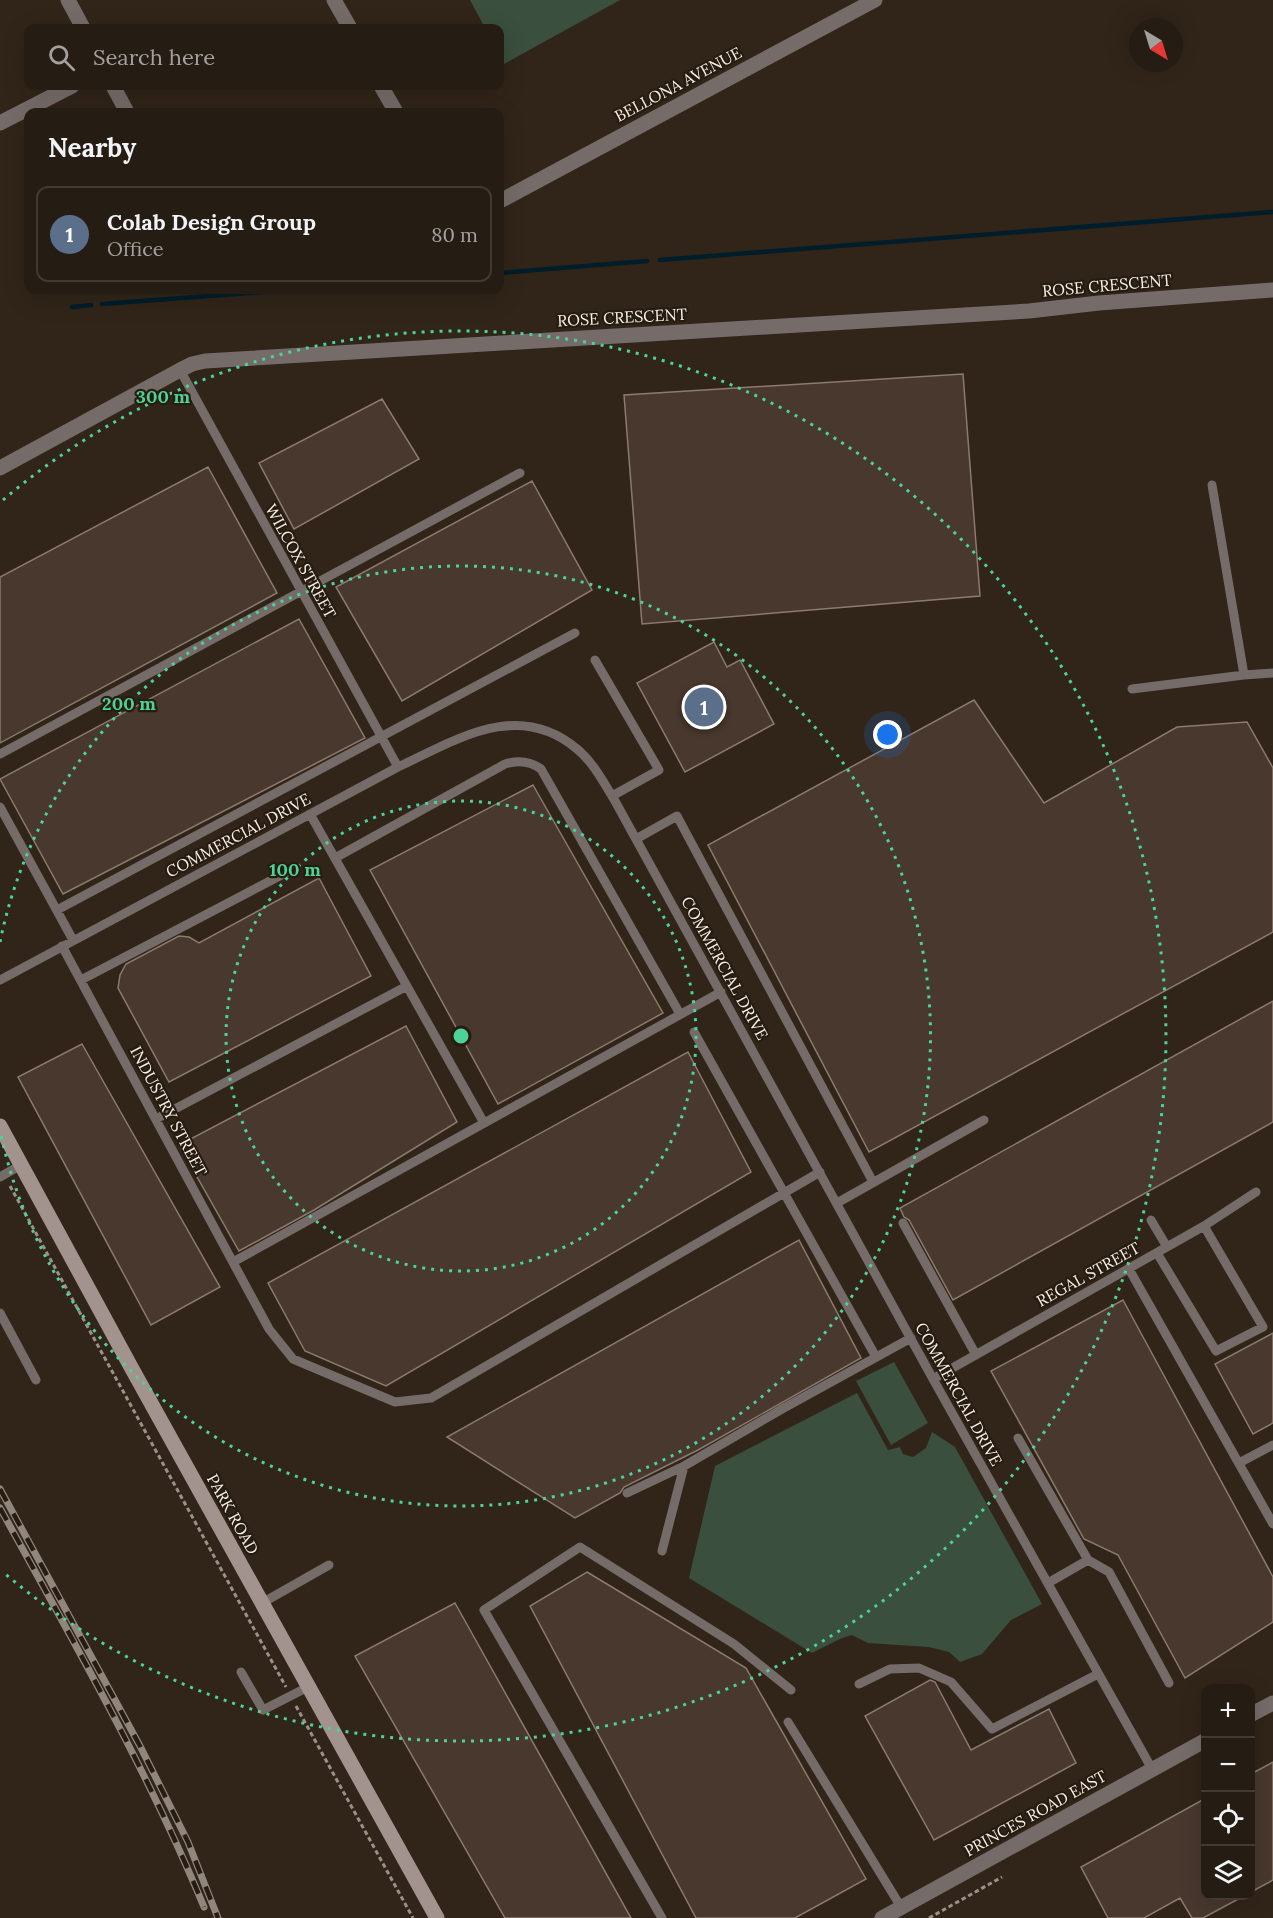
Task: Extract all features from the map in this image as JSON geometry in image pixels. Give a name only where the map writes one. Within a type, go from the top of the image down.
[{"type":"main road","name":"PARK ROAD","points":[[0,1126],[436,1918]]},
{"type":"street","points":[[68,0],[80,24]]},
{"type":"street","points":[[334,0],[348,24]]},
{"type":"street","name":"BELLONA AVENUE","points":[[504,199],[875,0]]},
{"type":"street","points":[[29,108],[64,90]]},
{"type":"street","points":[[114,90],[125,108]]},
{"type":"street","points":[[383,90],[394,108]]},
{"type":"street","points":[[0,123],[24,111]]},
{"type":"street","name":"ROSE CRESCENT","points":[[0,468],[180,369],[206,361],[1029,310],[1273,290]]},
{"type":"street","points":[[1255,1713],[1273,1703]]},
{"type":"street","name":"PRINCES ROAD EAST","points":[[882,1918],[1201,1743]]},
{"type":"lane","name":"WILCOX STREET","points":[[180,369],[398,767]]},
{"type":"lane","points":[[0,754],[520,473]]},
{"type":"lane","points":[[1212,485],[1244,675]]},
{"type":"lane","points":[[57,910],[575,633]]},
{"type":"lane","points":[[595,660],[658,770],[612,796]]},
{"type":"lane","points":[[1131,689],[1273,673]]},
{"type":"lane","name":"COMMERCIAL DRIVE","points":[[0,980],[310,813],[462,737],[491,727],[520,726],[541,728],[558,736],[578,750],[598,774],[612,796],[910,1338],[1152,1769]]},
{"type":"lane","points":[[335,858],[505,764],[514,761],[534,764],[541,769],[680,1014]]},
{"type":"lane","points":[[0,807],[73,940]]},
{"type":"lane","points":[[310,813],[484,1123]]},
{"type":"lane","points":[[636,839],[677,816],[873,1182]]},
{"type":"lane","points":[[81,980],[293,869]]},
{"type":"lane","name":"INDUSTRY STREET","points":[[62,946],[269,1329],[293,1359],[395,1402],[431,1398],[784,1192]]},
{"type":"lane","points":[[156,1119],[407,986]]},
{"type":"lane","points":[[233,1262],[721,992]]},
{"type":"lane","points":[[694,1032],[876,1358]]},
{"type":"lane","points":[[837,1203],[984,1119]]},
{"type":"lane","points":[[2,1176],[21,1165]]},
{"type":"lane","points":[[784,1192],[820,1172]]},
{"type":"lane","name":"REGAL STREET","points":[[933,1379],[1204,1226],[1256,1192]]},
{"type":"lane","points":[[1151,1220],[1167,1247]]},
{"type":"lane","points":[[903,1223],[976,1355]]},
{"type":"lane","points":[[1157,1253],[1216,1351],[1268,1328],[1204,1226]]},
{"type":"lane","points":[[1129,1269],[1273,1524]]},
{"type":"lane","points":[[0,1312],[36,1380]]},
{"type":"lane","points":[[627,1493],[684,1466],[910,1338]]},
{"type":"lane","points":[[1018,1438],[1088,1560],[1109,1572],[1169,1683]]},
{"type":"lane","points":[[1239,1463],[1273,1444]]},
{"type":"lane","points":[[662,1551],[684,1466]]},
{"type":"lane","points":[[662,1918],[484,1610],[580,1547],[734,1644],[791,1690]]},
{"type":"lane","points":[[1048,1583],[1088,1560]]},
{"type":"lane","points":[[262,1603],[329,1565]]},
{"type":"lane","points":[[859,1684],[890,1669],[919,1668],[951,1682],[992,1729],[1098,1674]]},
{"type":"lane","points":[[241,1672],[263,1710],[308,1687]]},
{"type":"lane","points":[[788,1722],[901,1907]]},
{"type":"path","points":[[2,1176],[413,1918]]},
{"type":"path","points":[[929,1918],[1002,1877]]},
{"type":"green space","points":[[470,0],[620,0],[504,64],[504,24],[483,24]]},
{"type":"green space","points":[[894,1362],[928,1423],[891,1445],[856,1381]]},
{"type":"green space","points":[[857,1393],[888,1450],[900,1447],[903,1454],[913,1457],[926,1448],[932,1432],[955,1447],[1042,1604],[1011,1620],[982,1654],[960,1662],[949,1652],[929,1647],[868,1643],[852,1635],[812,1653],[689,1578],[715,1466]]},
{"type":"building","points":[[963,374],[980,596],[642,624],[624,395]]},
{"type":"building","points":[[382,399],[419,459],[294,529],[259,463]]},
{"type":"building","points":[[208,467],[277,593],[0,743],[0,577]]},
{"type":"building","points":[[532,481],[592,590],[402,701],[336,587]]},
{"type":"building","points":[[299,619],[365,738],[63,894],[0,779]]},
{"type":"building","points":[[714,642],[727,667],[740,660],[774,724],[685,772],[637,683]]},
{"type":"building","points":[[974,700],[1044,803],[1177,727],[1247,722],[1273,768],[1273,932],[869,1152],[708,845]]},
{"type":"building","points":[[533,785],[663,1013],[498,1104],[370,870]]},
{"type":"building","points":[[319,878],[371,976],[169,1082],[118,988],[120,975],[126,964],[179,936],[189,937],[199,943]]},
{"type":"building","points":[[1273,1001],[1273,1122],[953,1300],[909,1220],[904,1217],[900,1208]]},
{"type":"building","points":[[406,1026],[457,1122],[314,1210],[239,1251],[179,1145]]},
{"type":"building","points":[[82,1044],[220,1287],[151,1325],[18,1077]]},
{"type":"building","points":[[688,1052],[751,1172],[386,1386],[305,1351],[268,1283]]},
{"type":"building","points":[[799,1240],[861,1358],[698,1450],[624,1487],[620,1493],[575,1518],[447,1437]]},
{"type":"building","points":[[1123,1300],[1273,1577],[1273,1622],[1185,1678],[1118,1555],[1084,1539],[991,1371]]},
{"type":"building","points":[[1273,1333],[1273,1423],[1253,1434],[1215,1364]]},
{"type":"building","points":[[587,1572],[746,1668],[866,1879],[795,1918],[696,1918],[530,1606]]},
{"type":"building","points":[[455,1603],[631,1918],[505,1918],[355,1656]]},
{"type":"building","points":[[930,1680],[935,1682],[971,1750],[1049,1709],[1076,1763],[934,1840],[865,1716]]},
{"type":"building","points":[[1273,1762],[1273,1880],[1255,1890],[1255,1792],[1255,1772]]},
{"type":"building","points":[[1201,1801],[1201,1900],[1237,1900],[1203,1918],[1192,1918],[1180,1898],[1144,1918],[1108,1918],[1081,1867]]},
{"type":"waterway","points":[[660,260],[1273,212]]},
{"type":"waterway","points":[[504,273],[647,261]]},
{"type":"waterway","points":[[102,304],[236,294]]},
{"type":"waterway","points":[[72,307],[91,305]]},
{"type":"railway","points":[[0,1489],[140,1746],[188,1842],[218,1918]]},
{"type":"railway","points":[[0,1508],[133,1755],[204,1907]]},
{"type":"place","name":"Colab Design Group","points":[[704,707]]}]
